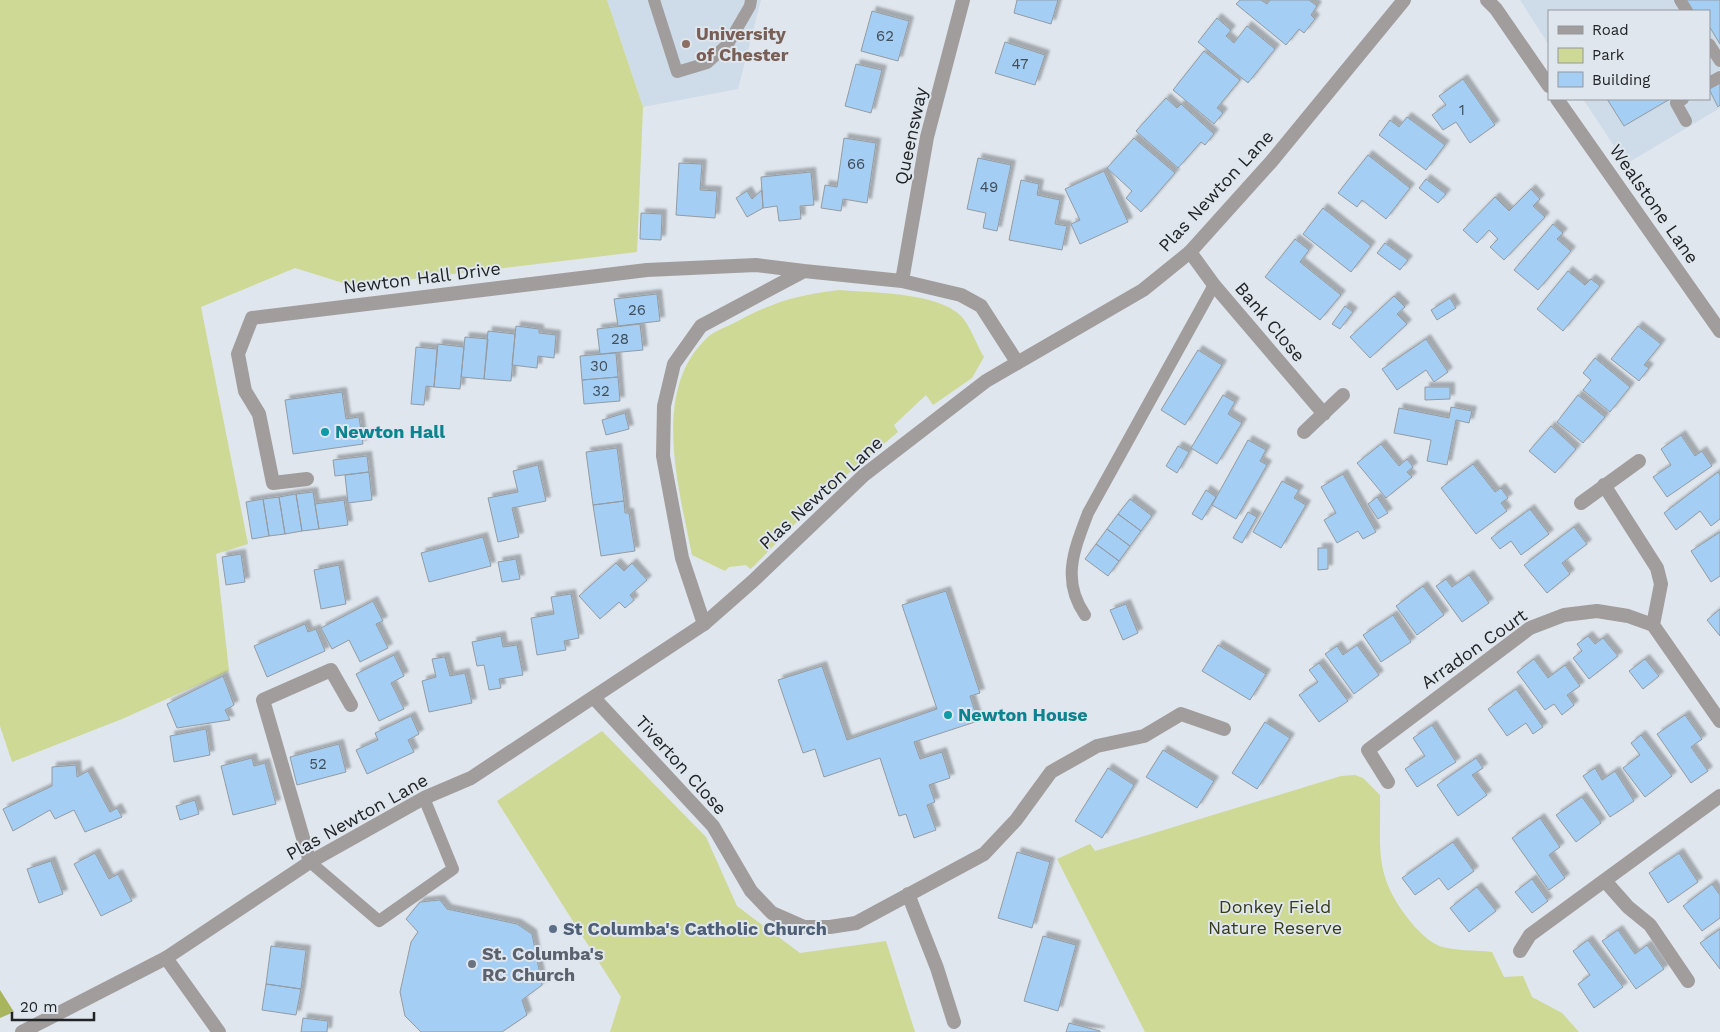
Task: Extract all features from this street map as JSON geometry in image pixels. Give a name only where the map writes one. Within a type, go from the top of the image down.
[{"type":"street","name":"Queensway","points":[[902,281],[928,137],[964,0]]},
{"type":"street","name":"Plas Newton Lane","points":[[22,1032],[166,958],[310,862],[424,798],[471,778],[704,624],[753,581],[864,475],[986,381],[1143,290],[1190,252],[1271,162],[1404,0]]},
{"type":"street","points":[[1487,0],[1496,9],[1548,85]]},
{"type":"street","name":"Wealstone Lane","points":[[1558,100],[1720,331]]},
{"type":"street","name":"Bank Close","points":[[1190,252],[1214,285],[1324,414]]},
{"type":"street","name":"Newton Hall Drive","points":[[307,479],[273,483],[259,414],[246,391],[238,354],[252,318],[646,270],[756,265],[804,271]]},
{"type":"street","points":[[704,624],[682,558],[663,456],[664,406],[674,364],[701,326],[804,271],[902,281],[961,295],[981,306],[1017,362]]},
{"type":"street","points":[[1304,432],[1344,395]]},
{"type":"street","points":[[1581,503],[1639,461]]},
{"type":"street","points":[[1604,485],[1657,568],[1661,584],[1652,624],[1720,721]]},
{"type":"street","name":"Arradon Court","points":[[1388,782],[1368,750],[1530,628],[1564,615],[1597,611],[1628,616],[1652,624]]},
{"type":"street","points":[[310,862],[263,700],[331,670],[350,705]]},
{"type":"street","name":"Tiverton Close","points":[[594,698],[713,826],[751,891],[772,912],[804,927],[830,927],[856,923],[984,854],[1016,820],[1051,772],[1097,746],[1144,736],[1181,714],[1224,729]]},
{"type":"street","points":[[1520,951],[1530,935],[1720,796]]},
{"type":"street","points":[[1605,881],[1628,907],[1650,925],[1688,981]]},
{"type":"street","points":[[908,894],[937,968],[954,1022]]},
{"type":"street","points":[[166,958],[218,1032]]},
{"type":"lane","points":[[654,0],[677,72],[707,62],[728,44],[750,6],[751,0]]},
{"type":"lane","points":[[1710,46],[1720,61]]},
{"type":"lane","points":[[1681,100],[1676,103],[1686,121]]},
{"type":"lane","points":[[1085,616],[1075,601],[1071,577],[1073,551],[1088,513],[1214,285]]},
{"type":"lane","points":[[310,862],[379,921],[453,869],[424,798]]},
{"type":"shaded area","name":"University of Chester","points":[[607,0],[761,0],[738,89],[643,107]]},
{"type":"shaded area","points":[[1520,0],[1720,0],[1720,108],[1626,164],[1584,100],[1710,100],[1710,10],[1548,10],[1548,43]]},
{"type":"green space","points":[[0,0],[607,0],[643,107],[637,252],[353,286],[295,268],[201,307],[248,544],[216,554],[229,671],[122,719],[12,762],[0,726]]},
{"type":"green space","points":[[839,290],[904,295],[937,302],[950,308],[964,320],[984,357],[972,378],[933,405],[926,395],[894,425],[898,432],[825,493],[754,566],[750,569],[746,565],[729,567],[725,571],[692,555],[676,471],[673,441],[674,412],[679,384],[690,359],[708,337],[715,332],[776,304],[812,294]]},
{"type":"green space","points":[[602,731],[706,837],[737,906],[800,953],[886,941],[915,1032],[610,1032],[621,997],[497,801]]},
{"type":"green space","name":"Donkey Field Nature Reserve","points":[[1355,775],[1363,778],[1380,795],[1380,847],[1385,875],[1398,905],[1419,931],[1435,944],[1445,948],[1492,952],[1504,977],[1523,976],[1532,997],[1562,1013],[1579,1032],[1145,1032],[1057,859],[1090,844],[1095,851],[1341,776]]},
{"type":"green space","points":[[0,990],[14,1012],[0,1018]]},
{"type":"building","points":[[1017,0],[1058,0],[1051,24],[1014,13]]},
{"type":"building","points":[[1240,0],[1261,0],[1267,4],[1270,0],[1309,0],[1317,6],[1311,15],[1315,19],[1304,33],[1299,29],[1286,45],[1236,4]]},
{"type":"building","points":[[1679,0],[1720,0],[1720,44],[1710,28],[1710,10],[1685,10]]},
{"type":"building","points":[[872,11],[909,21],[898,61],[861,51]]},
{"type":"building","points":[[1217,18],[1231,30],[1226,36],[1234,43],[1247,26],[1275,49],[1248,83],[1198,42]]},
{"type":"building","points":[[1005,42],[1045,55],[1035,85],[995,73]]},
{"type":"building","points":[[1204,51],[1240,80],[1217,108],[1223,113],[1214,124],[1173,90]]},
{"type":"building","points":[[856,64],[882,70],[871,113],[845,106]]},
{"type":"building","points":[[1463,79],[1495,125],[1470,143],[1456,122],[1443,130],[1432,115],[1446,105],[1439,96]]},
{"type":"building","points":[[1720,83],[1720,105],[1718,107],[1710,91],[1710,88]]},
{"type":"building","points":[[1166,98],[1177,108],[1181,104],[1214,134],[1205,145],[1201,142],[1178,168],[1136,131]]},
{"type":"building","points":[[1608,100],[1668,100],[1624,126]]},
{"type":"building","points":[[1407,117],[1445,145],[1426,170],[1379,135],[1390,120],[1399,127]]},
{"type":"building","points":[[844,138],[876,143],[867,203],[843,199],[841,211],[821,208],[825,185],[837,187]]},
{"type":"building","points":[[1134,138],[1175,173],[1141,212],[1126,198],[1132,191],[1107,168]]},
{"type":"building","points":[[1368,155],[1410,188],[1386,219],[1362,200],[1357,207],[1338,193]]},
{"type":"building","points":[[978,158],[1011,165],[997,231],[983,228],[986,213],[967,209]]},
{"type":"building","points":[[679,163],[702,164],[700,190],[717,191],[715,218],[676,215]]},
{"type":"building","points":[[1104,171],[1128,222],[1080,244],[1071,224],[1080,220],[1065,189]]},
{"type":"building","points":[[811,172],[814,205],[800,206],[801,219],[779,221],[777,206],[763,208],[761,177]]},
{"type":"building","points":[[1426,179],[1446,194],[1438,203],[1419,188]]},
{"type":"building","points":[[1021,180],[1039,184],[1037,195],[1060,200],[1055,224],[1067,226],[1062,250],[1009,240]]},
{"type":"building","points":[[1531,189],[1540,199],[1533,206],[1545,217],[1504,260],[1490,247],[1498,239],[1489,230],[1477,243],[1463,230],[1495,197],[1509,211]]},
{"type":"building","points":[[762,190],[763,208],[747,217],[736,198],[747,191],[752,199]]},
{"type":"building","points":[[1323,208],[1371,246],[1351,272],[1303,234]]},
{"type":"building","points":[[641,213],[662,214],[661,240],[640,239]]},
{"type":"building","points":[[1553,224],[1563,233],[1557,239],[1571,251],[1538,290],[1514,270]]},
{"type":"building","points":[[1295,239],[1309,250],[1300,262],[1341,295],[1320,320],[1265,277]]},
{"type":"building","points":[[1385,243],[1408,260],[1400,270],[1377,253]]},
{"type":"building","points":[[1568,271],[1585,285],[1591,279],[1600,286],[1563,331],[1537,309]]},
{"type":"building","points":[[657,294],[660,321],[618,326],[614,299]]},
{"type":"building","points":[[1394,296],[1405,307],[1397,314],[1407,324],[1370,358],[1350,337]]},
{"type":"building","points":[[1450,298],[1456,308],[1437,320],[1431,310]]},
{"type":"building","points":[[1345,306],[1353,312],[1340,329],[1332,324]]},
{"type":"building","points":[[640,324],[643,350],[600,354],[597,329]]},
{"type":"building","points":[[516,326],[539,329],[539,333],[556,335],[554,358],[538,356],[537,368],[512,365]]},
{"type":"building","points":[[1638,326],[1661,344],[1644,365],[1649,368],[1639,381],[1611,359]]},
{"type":"building","points":[[488,331],[515,334],[511,381],[484,379]]},
{"type":"building","points":[[465,337],[488,339],[484,379],[461,377]]},
{"type":"building","points":[[1426,339],[1448,372],[1434,382],[1426,370],[1397,390],[1382,369]]},
{"type":"building","points":[[438,344],[464,347],[460,389],[434,387]]},
{"type":"building","points":[[416,347],[437,349],[434,387],[426,386],[424,405],[411,404]]},
{"type":"building","points":[[1198,350],[1222,365],[1185,425],[1161,410]]},
{"type":"building","points":[[616,353],[618,377],[582,380],[580,356]]},
{"type":"building","points":[[1595,358],[1630,387],[1610,412],[1583,390],[1591,380],[1583,373]]},
{"type":"building","points":[[618,377],[620,401],[584,404],[582,380]]},
{"type":"building","points":[[1425,387],[1450,387],[1450,399],[1425,400]]},
{"type":"building","name":"Newton Hall","points":[[342,392],[346,419],[359,417],[363,444],[293,454],[285,400]]},
{"type":"building","points":[[1223,395],[1235,402],[1228,414],[1242,423],[1217,464],[1191,448]]},
{"type":"building","points":[[1578,395],[1605,417],[1583,443],[1557,422]]},
{"type":"building","points":[[1451,407],[1472,411],[1469,423],[1456,420],[1447,465],[1427,461],[1431,440],[1394,433],[1399,408],[1449,418]]},
{"type":"building","points":[[625,413],[629,429],[606,435],[602,420]]},
{"type":"building","points":[[1551,426],[1576,449],[1555,473],[1529,451]]},
{"type":"building","points":[[1681,435],[1695,456],[1702,451],[1712,466],[1667,497],[1653,477],[1671,465],[1661,449]]},
{"type":"building","points":[[1248,440],[1266,450],[1260,461],[1267,465],[1236,519],[1212,505]]},
{"type":"building","points":[[1381,444],[1399,466],[1407,459],[1413,467],[1407,472],[1412,477],[1386,498],[1357,463]]},
{"type":"building","points":[[1178,446],[1189,452],[1177,473],[1166,466]]},
{"type":"building","points":[[617,448],[624,501],[593,505],[586,452]]},
{"type":"building","points":[[367,456],[369,472],[335,476],[333,460]]},
{"type":"building","points":[[1473,464],[1495,492],[1501,488],[1508,498],[1501,503],[1507,511],[1476,534],[1441,488]]},
{"type":"building","points":[[538,465],[546,501],[512,508],[519,537],[498,542],[488,498],[518,492],[513,471]]},
{"type":"building","points":[[369,472],[372,500],[348,503],[345,475]]},
{"type":"building","points":[[1718,472],[1720,475],[1720,519],[1711,526],[1700,511],[1676,530],[1664,513]]},
{"type":"building","points":[[1343,474],[1376,532],[1363,539],[1358,531],[1337,543],[1324,520],[1336,513],[1321,487]]},
{"type":"building","points":[[1282,481],[1299,490],[1294,498],[1306,505],[1281,548],[1253,532]]},
{"type":"building","points":[[1206,490],[1216,497],[1202,520],[1192,514]]},
{"type":"building","points":[[313,492],[319,529],[302,531],[296,494]]},
{"type":"building","points":[[296,494],[302,531],[285,534],[279,497]]},
{"type":"building","points":[[279,497],[285,534],[269,536],[263,499]]},
{"type":"building","points":[[1377,497],[1388,513],[1378,519],[1368,504]]},
{"type":"building","points":[[263,499],[269,536],[252,539],[246,502]]},
{"type":"building","points":[[1130,499],[1152,516],[1141,531],[1118,514]]},
{"type":"building","points":[[344,500],[348,525],[319,529],[315,504]]},
{"type":"building","points":[[624,501],[625,513],[629,513],[635,551],[601,556],[593,505]]},
{"type":"building","points":[[1530,509],[1549,534],[1521,555],[1511,541],[1500,549],[1491,538]]},
{"type":"building","points":[[1248,512],[1257,517],[1242,543],[1233,538]]},
{"type":"building","points":[[1118,514],[1141,531],[1130,546],[1107,529]]},
{"type":"building","points":[[1574,527],[1587,544],[1562,563],[1570,574],[1547,593],[1524,565]]},
{"type":"building","points":[[1107,529],[1130,546],[1119,561],[1096,544]]},
{"type":"building","points":[[1720,532],[1720,576],[1711,582],[1691,551]]},
{"type":"building","points":[[483,537],[491,566],[429,582],[421,553]]},
{"type":"building","points":[[1096,544],[1119,561],[1108,576],[1085,559]]},
{"type":"building","points":[[1318,548],[1328,548],[1328,569],[1318,570]]},
{"type":"building","points":[[241,554],[245,582],[226,585],[222,557]]},
{"type":"building","points":[[516,559],[520,579],[502,582],[498,562]]},
{"type":"building","points":[[616,563],[624,571],[632,563],[647,580],[630,595],[634,600],[625,608],[619,602],[600,619],[579,596]]},
{"type":"building","points":[[339,565],[346,604],[321,609],[314,570]]},
{"type":"building","points":[[1469,575],[1489,603],[1462,622],[1436,586],[1446,579],[1452,587]]},
{"type":"building","points":[[1423,586],[1444,615],[1417,635],[1396,606]]},
{"type":"building","name":"Newton House","points":[[946,591],[980,693],[970,696],[978,721],[914,742],[920,759],[942,752],[950,778],[929,785],[935,802],[927,805],[936,830],[914,838],[906,814],[899,816],[880,758],[824,777],[815,749],[803,753],[778,680],[822,666],[847,740],[937,709],[902,605]]},
{"type":"building","points":[[571,594],[579,638],[564,641],[566,650],[537,655],[531,618],[554,614],[551,597]]},
{"type":"building","points":[[373,601],[383,621],[376,624],[388,648],[360,662],[349,640],[332,649],[321,628]]},
{"type":"building","points":[[1126,604],[1138,633],[1123,640],[1110,610]]},
{"type":"building","points":[[1720,609],[1720,636],[1707,620]]},
{"type":"building","points":[[1393,615],[1411,642],[1381,662],[1363,635]]},
{"type":"building","points":[[305,624],[308,632],[316,629],[325,651],[267,677],[254,646]]},
{"type":"building","points":[[501,636],[503,647],[517,645],[523,675],[499,679],[501,688],[489,690],[484,665],[477,666],[472,642]]},
{"type":"building","points":[[1588,636],[1595,644],[1603,638],[1618,656],[1589,679],[1573,658],[1582,651],[1577,644]]},
{"type":"building","points":[[1218,645],[1266,674],[1250,700],[1202,671]]},
{"type":"building","points":[[1357,645],[1379,675],[1354,694],[1325,654],[1337,646],[1343,655]]},
{"type":"building","points":[[394,655],[404,676],[391,683],[404,709],[379,721],[356,674]]},
{"type":"building","points":[[445,657],[450,676],[465,673],[472,703],[429,712],[422,681],[436,677],[432,659]]},
{"type":"building","points":[[1534,659],[1548,678],[1565,665],[1580,686],[1567,695],[1574,705],[1562,715],[1554,704],[1545,710],[1517,672]]},
{"type":"building","points":[[1645,659],[1659,676],[1643,689],[1629,671]]},
{"type":"building","points":[[1319,663],[1348,701],[1319,722],[1299,695],[1318,682],[1309,670]]},
{"type":"building","points":[[223,676],[234,705],[225,710],[230,720],[177,728],[167,704]]},
{"type":"building","points":[[1516,689],[1543,727],[1533,734],[1526,723],[1507,736],[1488,709]]},
{"type":"building","points":[[1685,715],[1702,739],[1691,747],[1708,771],[1691,783],[1657,734]]},
{"type":"building","points":[[411,716],[419,734],[408,740],[414,752],[367,774],[356,750],[378,740],[375,733]]},
{"type":"building","points":[[1265,722],[1290,738],[1257,789],[1232,773]]},
{"type":"building","points":[[1432,725],[1456,762],[1417,787],[1405,769],[1425,756],[1413,738]]},
{"type":"building","points":[[206,729],[210,755],[174,762],[170,736]]},
{"type":"building","points":[[1641,735],[1672,776],[1645,797],[1623,768],[1640,755],[1631,743]]},
{"type":"building","points":[[339,744],[346,772],[297,785],[290,757]]},
{"type":"building","points":[[1163,750],[1214,781],[1197,808],[1146,777]]},
{"type":"building","points":[[252,758],[254,766],[265,763],[276,804],[233,815],[221,766]]},
{"type":"building","points":[[1476,758],[1483,768],[1472,775],[1487,795],[1458,816],[1437,785]]},
{"type":"building","points":[[76,765],[77,777],[88,771],[110,812],[117,808],[122,817],[85,832],[74,810],[55,819],[50,810],[13,831],[3,809],[52,786],[52,767]]},
{"type":"building","points":[[1108,768],[1134,785],[1102,838],[1075,821]]},
{"type":"building","points":[[1595,768],[1602,780],[1615,771],[1634,801],[1610,817],[1583,776]]},
{"type":"building","points":[[1582,797],[1601,823],[1576,842],[1556,815]]},
{"type":"building","points":[[195,800],[199,814],[180,820],[176,806]]},
{"type":"building","points":[[1540,818],[1560,847],[1549,855],[1565,878],[1549,890],[1512,838]]},
{"type":"building","points":[[1453,842],[1474,871],[1448,890],[1439,878],[1415,895],[1402,878]]},
{"type":"building","points":[[1017,852],[1050,862],[1032,928],[998,918]]},
{"type":"building","points":[[95,853],[109,879],[118,874],[132,901],[101,916],[74,864]]},
{"type":"building","points":[[1679,853],[1698,882],[1668,903],[1649,873]]},
{"type":"building","points":[[51,861],[63,894],[39,903],[27,869]]},
{"type":"building","points":[[1532,879],[1548,901],[1532,913],[1515,892]]},
{"type":"building","points":[[1712,884],[1720,895],[1720,918],[1702,931],[1683,906]]},
{"type":"building","points":[[1477,887],[1496,911],[1469,932],[1450,908]]},
{"type":"building","name":"St. Columba's RC Church","points":[[440,900],[447,909],[517,924],[532,934],[542,985],[522,1000],[527,1015],[502,1032],[421,1032],[405,1016],[400,992],[411,942],[418,932],[406,919],[420,902]]},
{"type":"building","points":[[1720,929],[1720,969],[1700,943]]},
{"type":"building","points":[[1618,930],[1635,954],[1647,945],[1664,969],[1636,989],[1602,941]]},
{"type":"building","points":[[1043,936],[1076,945],[1058,1011],[1024,1001]]},
{"type":"building","points":[[1588,940],[1623,987],[1594,1008],[1578,984],[1590,975],[1573,951]]},
{"type":"building","points":[[271,946],[306,950],[301,989],[266,984]]},
{"type":"building","points":[[266,984],[301,989],[296,1015],[262,1010]]},
{"type":"building","points":[[303,1018],[328,1021],[327,1032],[301,1032]]},
{"type":"building","points":[[1069,1023],[1100,1031],[1100,1032],[1066,1032]]},
{"type":"place","name":"University of Chester","points":[[686,44]]},
{"type":"place","name":"Newton Hall","points":[[325,432]]},
{"type":"place","name":"Newton House","points":[[948,715]]},
{"type":"place","name":"St Columba's Catholic Church","points":[[553,929]]},
{"type":"place","name":"St. Columba's RC Church","points":[[472,964]]}]
